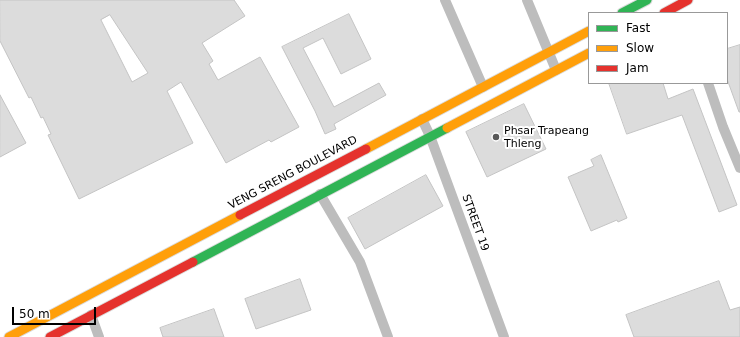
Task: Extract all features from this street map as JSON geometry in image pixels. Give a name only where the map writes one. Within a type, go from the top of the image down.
[{"type":"main road","points":[[624,12],[647,0]]},
{"type":"main road","points":[[667,12],[685,5]]},
{"type":"main road","name":"VENG SRENG BOULEVARD","points":[[9,337],[588,31]]},
{"type":"main road","points":[[50,337],[588,54]]},
{"type":"street","points":[[445,0],[483,86]]},
{"type":"street","points":[[527,0],[556,70]]},
{"type":"street","points":[[708,84],[723,127],[740,168]]},
{"type":"street","name":"STREET 19","points":[[422,119],[430,136],[504,337]]},
{"type":"street","points":[[320,194],[360,262],[388,337]]},
{"type":"street","points":[[91,315],[99,337]]},
{"type":"building","points":[[0,0],[234,0],[245,16],[202,43],[213,61],[209,64],[218,80],[260,57],[299,127],[271,142],[269,140],[226,163],[181,82],[167,91],[193,143],[79,199],[48,135],[51,134],[43,117],[41,118],[31,97],[29,98],[0,41]],"holes":[[[110,15],[148,73],[132,82],[101,20]]]},
{"type":"building","points":[[349,14],[371,59],[341,74],[323,38],[303,48],[334,107],[379,83],[386,95],[334,124],[336,129],[325,134],[315,111],[282,47]]},
{"type":"building","points":[[740,45],[740,112],[728,82],[728,49]]},
{"type":"building","points":[[609,84],[663,84],[668,99],[693,89],[737,205],[719,212],[682,115],[627,134]]},
{"type":"building","points":[[0,95],[26,143],[0,157]]},
{"type":"building","name":"Phsar Trapeang Thleng","points":[[524,104],[546,149],[487,177],[466,132]]},
{"type":"building","points":[[601,155],[627,218],[618,222],[617,220],[591,231],[568,177],[594,166],[591,160]]},
{"type":"building","points":[[426,175],[443,206],[365,249],[348,218]]},
{"type":"building","points":[[300,279],[311,310],[256,329],[245,299]]},
{"type":"building","points":[[719,281],[730,310],[740,307],[740,337],[634,337],[626,315]]},
{"type":"building","points":[[214,309],[224,337],[163,337],[160,328]]},
{"type":"traffic: fast","points":[[624,12],[647,0]]},
{"type":"traffic: fast","points":[[193,262],[447,128]]},
{"type":"traffic: slow","points":[[366,149],[588,32]]},
{"type":"traffic: slow","points":[[447,128],[588,54]]},
{"type":"traffic: slow","points":[[9,337],[240,215]]},
{"type":"traffic: jam","points":[[666,12],[688,0]]},
{"type":"traffic: jam","points":[[240,215],[366,149]]},
{"type":"traffic: jam","points":[[50,337],[193,262]]},
{"type":"place","name":"Phsar Trapeang Thleng","points":[[496,137]]}]
